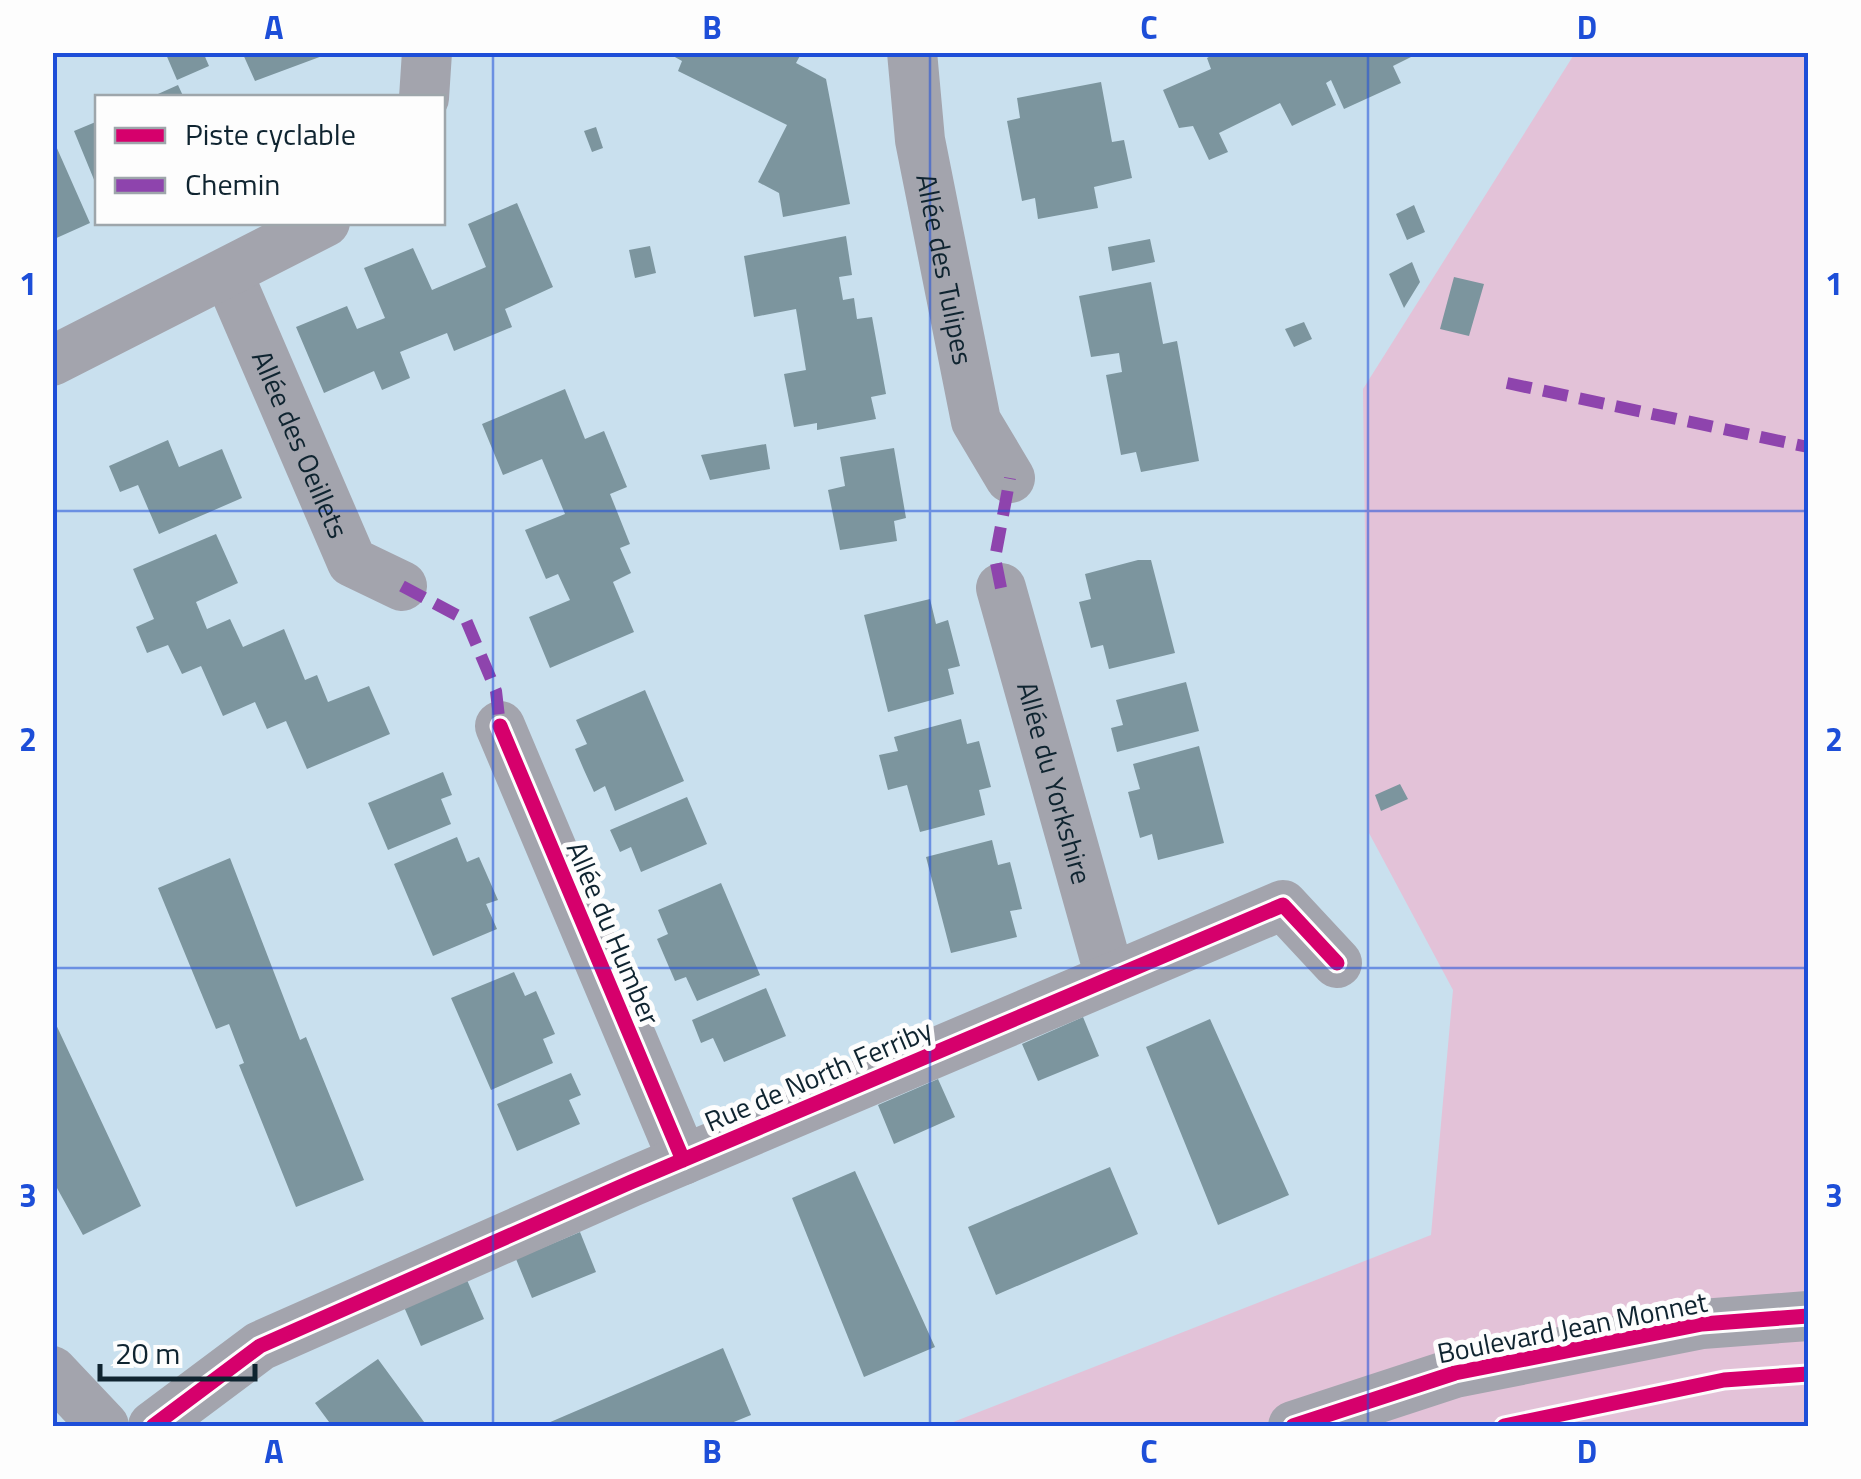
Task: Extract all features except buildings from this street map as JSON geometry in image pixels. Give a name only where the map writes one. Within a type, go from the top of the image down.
[{"type":"street","points":[[424,95],[427,52]]},
{"type":"street","name":"Allée des Tulipes","points":[[912,52],[920,140],[976,420],[1010,478]]},
{"type":"street","points":[[52,361],[319,225]]},
{"type":"street","name":"Allée des Oeillets","points":[[228,274],[352,562],[402,586]]},
{"type":"street","name":"Allée du Yorkshire","points":[[1002,588],[1110,978]]},
{"type":"street","name":"Allée du Humber","points":[[500,726],[682,1160]]},
{"type":"street","name":"Rue de North Ferriby","points":[[153,1426],[260,1346],[682,1160],[1283,905],[1338,963]]},
{"type":"street","name":"Boulevard Jean Monnet","points":[[1292,1426],[1455,1373],[1702,1324],[1808,1316]]},
{"type":"street","points":[[52,1371],[104,1426]]},
{"type":"shaded area","points":[[1575,53],[1808,53],[1808,1426],[943,1426],[1431,1235],[1453,990],[1369,833],[1363,389]]},
{"type":"marked path","points":[[1507,383],[1808,447]]},
{"type":"marked path","points":[[1001,588],[995,558],[1010,478]]},
{"type":"marked path","points":[[402,586],[466,620],[496,691],[500,726]]},
{"type":"cycle path","points":[[500,726],[683,1160]]},
{"type":"cycle path","points":[[153,1426],[260,1346],[631,1182],[1283,905],[1337,963]]},
{"type":"cycle path","points":[[1293,1426],[1455,1373],[1702,1324],[1808,1316]]},
{"type":"cycle path","points":[[1504,1426],[1724,1380],[1808,1374]]}]
